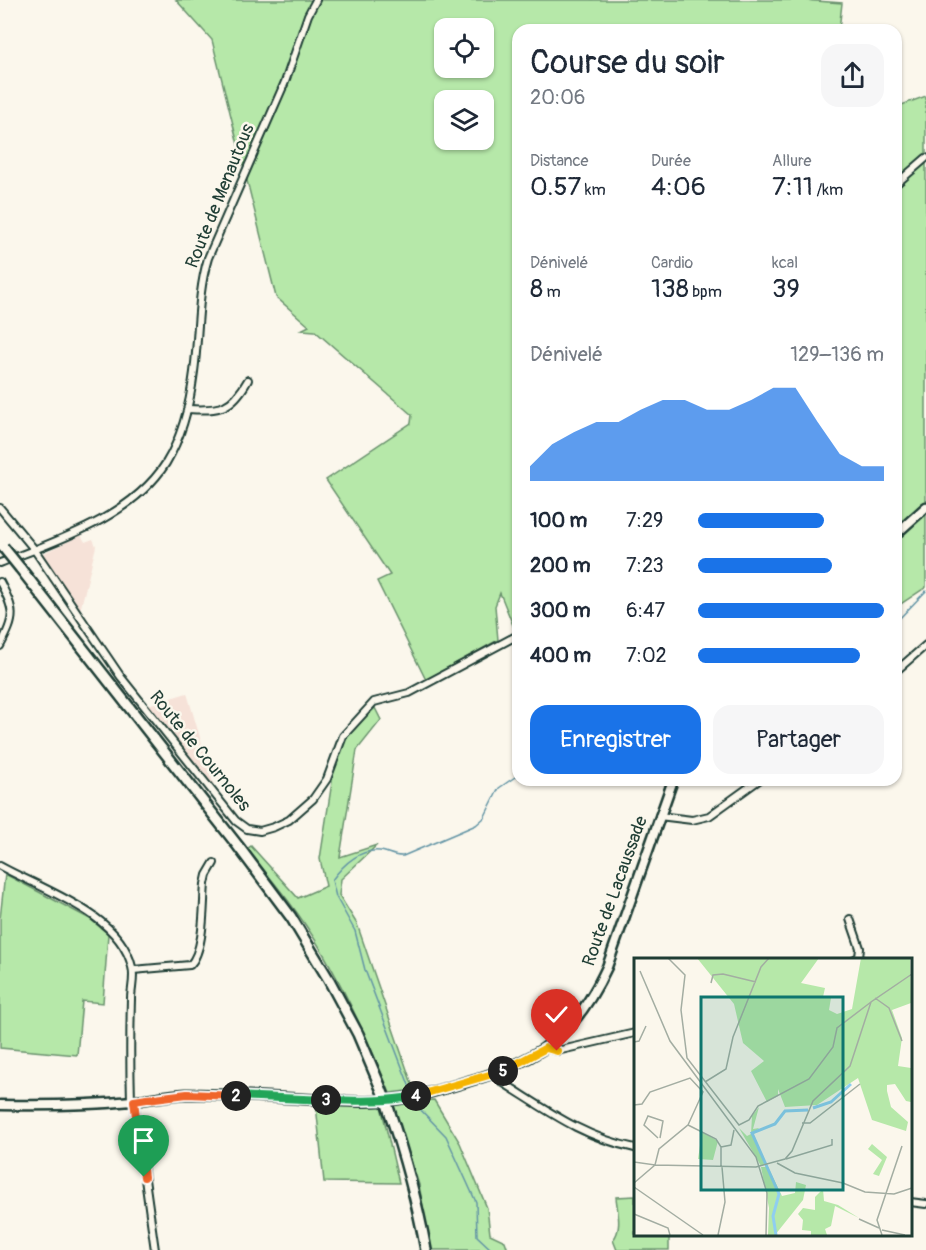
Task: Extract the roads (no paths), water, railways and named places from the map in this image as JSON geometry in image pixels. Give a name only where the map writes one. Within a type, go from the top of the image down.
[{"type":"main road","points":[[2,544],[291,916],[334,989],[358,1035],[380,1086],[406,1163],[426,1250]]},
{"type":"street","name":"Route de Menautous","points":[[0,563],[79,532],[116,510],[143,488],[165,464],[181,433],[188,409],[202,279],[208,258],[285,82],[308,15],[316,0]]},
{"type":"street","points":[[902,179],[926,158]]},
{"type":"street","points":[[188,409],[212,410],[226,406],[243,390],[248,380]]},
{"type":"street","points":[[902,529],[926,507]]},
{"type":"street","points":[[0,508],[34,549]]},
{"type":"street","name":"Route de Cournoles","points":[[34,549],[121,677],[236,821],[247,829],[260,831],[274,827],[289,820],[313,799],[327,779],[343,736],[374,702],[409,693],[512,638]]},
{"type":"street","points":[[0,582],[11,603],[12,617],[9,630],[0,646]]},
{"type":"street","points":[[902,666],[926,645]]},
{"type":"street","name":"Route de Lacaussade","points":[[0,1105],[52,1106],[132,1101],[187,1094],[360,1101],[399,1100],[496,1074],[528,1059],[546,1048],[570,1026],[594,995],[607,967],[671,786]]},
{"type":"street","points":[[659,816],[692,820],[709,816],[751,786]]},
{"type":"street","points":[[133,970],[190,965],[196,959],[205,884],[214,863]]},
{"type":"street","points":[[0,866],[97,918],[118,939],[127,953],[133,970],[131,992],[132,1101],[155,1250]]},
{"type":"street","points":[[850,919],[860,948],[857,958]]},
{"type":"street","points":[[546,1048],[557,1051],[634,1033]]},
{"type":"street","points":[[496,1074],[502,1082],[578,1130],[609,1142],[634,1148]]},
{"type":"street","points":[[911,1202],[926,1204]]},
{"type":"waterway","points":[[902,616],[926,591]]},
{"type":"waterway","points":[[412,1093],[365,970],[355,931],[336,897],[332,880],[341,869],[359,855],[380,851],[403,856],[476,825],[484,818],[499,788],[512,779]]},
{"type":"waterway","points":[[414,1100],[416,1105],[446,1136],[476,1202],[477,1236],[492,1250]]}]
